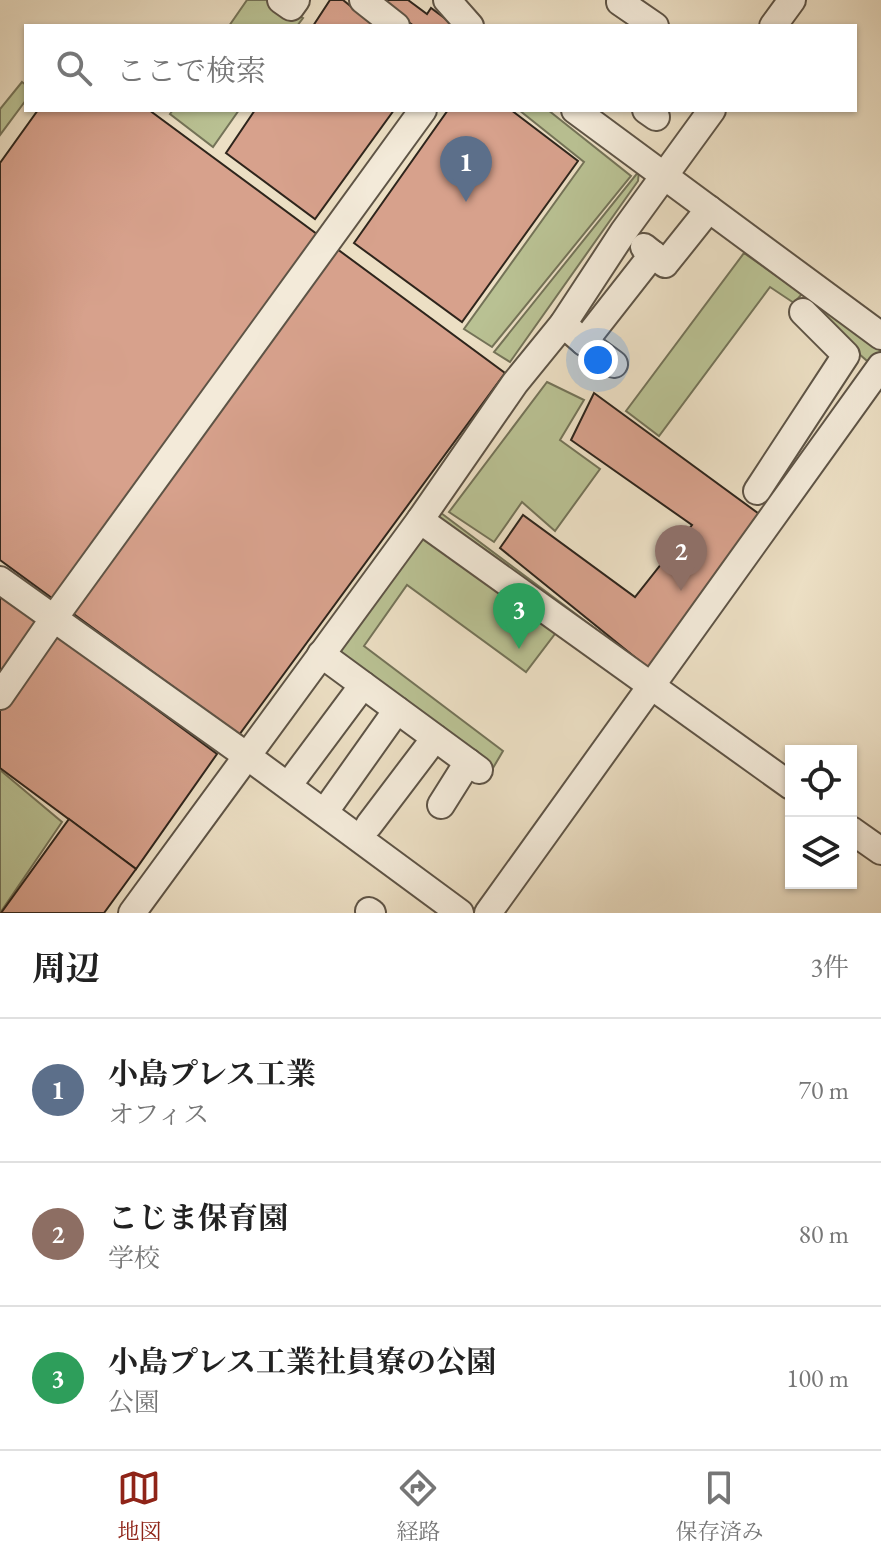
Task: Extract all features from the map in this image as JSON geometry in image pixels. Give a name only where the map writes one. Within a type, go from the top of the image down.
[{"type":"street","points":[[281,0],[291,7],[296,0]]},
{"type":"street","points":[[363,0],[393,24]]},
{"type":"street","points":[[447,0],[468,24]]},
{"type":"street","points":[[774,24],[792,0]]},
{"type":"street","points":[[620,2],[652,24]]},
{"type":"street","points":[[0,696],[422,112]]},
{"type":"street","points":[[578,112],[881,336]]},
{"type":"street","points":[[132,913],[420,520],[515,383],[563,324],[624,231],[711,112]]},
{"type":"street","points":[[624,231],[665,264],[709,209]]},
{"type":"street","points":[[584,342],[653,254]]},
{"type":"street","points":[[757,491],[846,355],[792,306],[811,302],[815,287]]},
{"type":"street","points":[[563,324],[614,364]]},
{"type":"street","points":[[488,913],[881,366]]},
{"type":"street","points":[[420,520],[785,782]]},
{"type":"street","points":[[0,580],[460,913]]},
{"type":"street","points":[[321,654],[473,766],[441,805]]},
{"type":"street","points":[[296,775],[363,685]]},
{"type":"street","points":[[331,803],[397,710]]},
{"type":"street","points":[[369,825],[435,738]]},
{"type":"street","points":[[857,834],[881,851]]},
{"type":"green space","points":[[247,0],[273,0],[303,18],[298,24],[230,24]]},
{"type":"green space","points":[[22,82],[24,84],[24,103],[0,135],[0,109]]},
{"type":"green space","points":[[172,112],[238,112],[213,147],[170,114]]},
{"type":"green space","points":[[522,112],[551,112],[631,176],[492,347],[464,329],[584,162]]},
{"type":"green space","points":[[639,171],[638,181],[510,362],[494,352]]},
{"type":"green space","points":[[744,253],[802,294],[794,303],[770,287],[659,436],[626,411]]},
{"type":"green space","points":[[826,310],[881,351],[881,359],[874,367],[817,317]]},
{"type":"green space","points":[[547,382],[584,400],[560,440],[600,469],[555,531],[522,502],[494,542],[449,512]]},
{"type":"green space","points":[[437,510],[652,671],[558,630],[526,672],[407,585],[364,646],[503,751],[493,768],[339,652]]},
{"type":"green space","points":[[0,770],[62,822],[0,913]]},
{"type":"building","points":[[330,0],[343,0],[373,24],[314,24]]},
{"type":"building","points":[[378,0],[408,0],[427,14],[431,8],[452,24],[411,24]]},
{"type":"building","points":[[37,112],[152,112],[505,373],[239,735],[0,560],[0,163]]},
{"type":"building","points":[[254,112],[393,112],[315,219],[226,153]]},
{"type":"building","points":[[447,112],[514,112],[578,161],[462,322],[354,243]]},
{"type":"building","points":[[594,393],[766,519],[652,671],[500,548],[523,515],[635,597],[692,525],[571,440]]},
{"type":"building","points":[[0,594],[217,754],[136,869],[0,768]]},
{"type":"building","points":[[69,819],[136,869],[104,913],[1,913]]},
{"type":"place","name":"小島プレス工業","points":[[466,202]]},
{"type":"place","name":"こじま保育園","points":[[681,591]]},
{"type":"place","name":"小島プレス工業社員寮の公園","points":[[519,649]]}]
